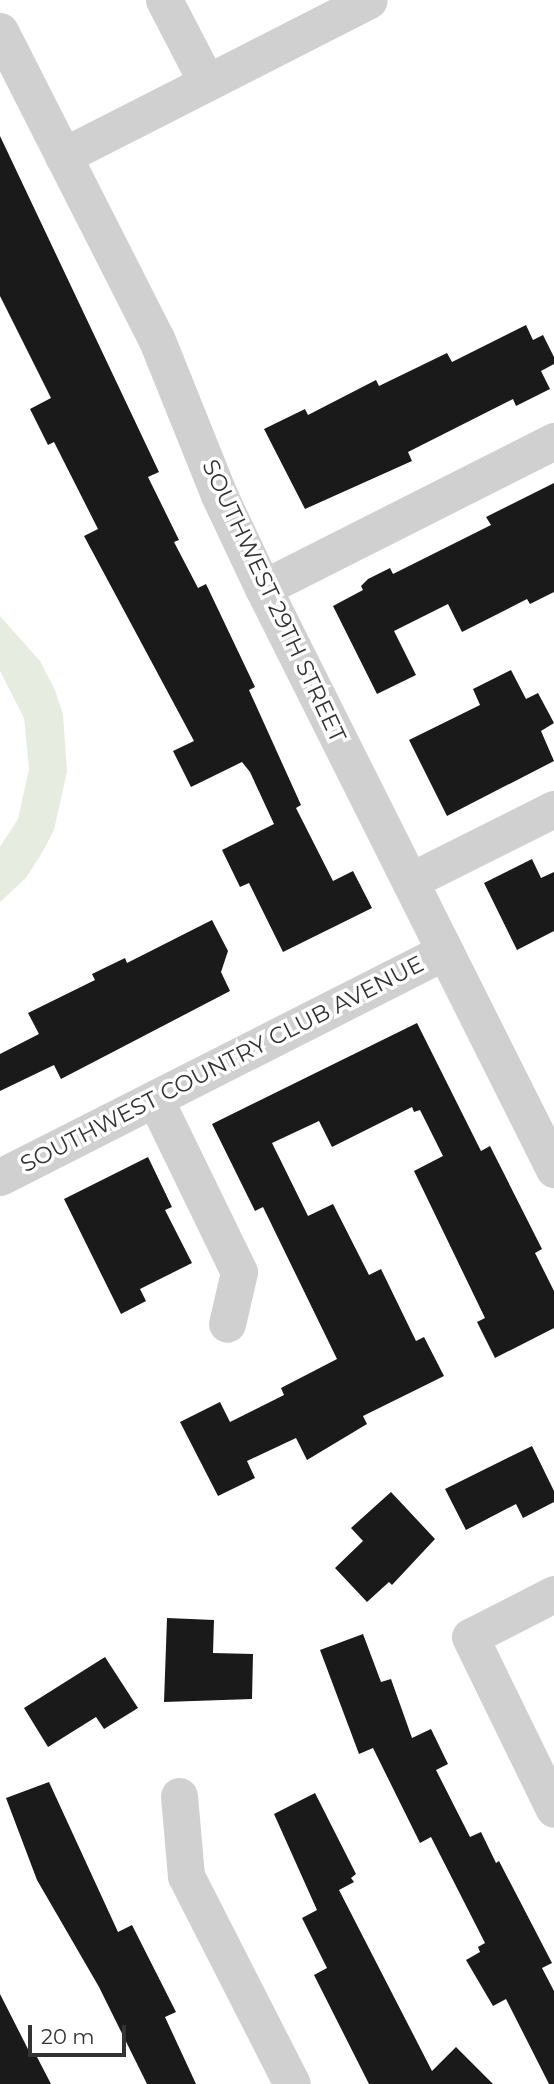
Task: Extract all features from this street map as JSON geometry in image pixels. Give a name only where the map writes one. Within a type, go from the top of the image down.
[{"type":"street","points":[[164,0],[207,83]]},
{"type":"street","points":[[63,156],[369,0]]},
{"type":"street","name":"SOUTHWEST 29TH STREET","points":[[0,31],[156,338],[219,495],[263,588],[554,1168]]},
{"type":"street","points":[[263,588],[554,441]]},
{"type":"street","points":[[410,881],[554,809]]},
{"type":"street","name":"SOUTHWEST COUNTRY CLUB AVENUE","points":[[0,1177],[445,951]]},
{"type":"street","points":[[155,1099],[239,1272],[227,1324]]},
{"type":"street","points":[[554,1594],[470,1637],[554,1809]]},
{"type":"street","points":[[179,1796],[186,1876],[292,2084]]},
{"type":"shaded area","points":[[0,616],[40,661],[55,690],[63,715],[67,772],[54,830],[26,878],[0,902],[0,847],[18,819],[29,769],[24,718],[0,671]]},
{"type":"building","points":[[0,136],[159,472],[148,477],[179,540],[174,542],[198,588],[206,584],[255,687],[249,690],[301,805],[296,808],[333,881],[353,871],[372,908],[283,952],[249,883],[240,887],[222,850],[274,824],[250,772],[242,762],[191,787],[173,751],[194,741],[84,536],[98,529],[54,442],[48,445],[30,409],[51,398],[0,296]]},
{"type":"building","points":[[526,325],[533,340],[543,335],[554,357],[554,364],[541,371],[550,389],[516,406],[513,399],[408,452],[412,461],[305,509],[264,429],[305,409],[308,415],[376,380],[379,386],[447,353],[452,362]]},
{"type":"building","points":[[554,483],[554,592],[530,604],[527,599],[462,632],[448,604],[394,631],[416,675],[377,694],[333,606],[363,590],[361,586],[368,579],[390,568],[393,574],[491,525],[486,517]]},
{"type":"building","points":[[511,670],[526,699],[538,693],[554,723],[541,731],[554,761],[447,816],[409,740],[480,705],[473,689]]},
{"type":"building","points":[[532,859],[541,878],[554,872],[554,931],[517,950],[484,883]]},
{"type":"building","points":[[212,920],[228,951],[221,972],[230,991],[61,1079],[54,1065],[0,1091],[0,1054],[39,1034],[28,1013],[95,980],[92,974],[125,958],[127,963]]},
{"type":"building","points":[[417,1023],[481,1151],[490,1146],[542,1249],[535,1253],[554,1291],[554,1328],[495,1358],[477,1322],[485,1318],[414,1171],[443,1156],[420,1110],[414,1112],[412,1107],[332,1147],[319,1121],[272,1143],[308,1216],[333,1204],[369,1275],[381,1269],[416,1341],[424,1337],[444,1376],[363,1416],[367,1424],[307,1460],[296,1438],[247,1461],[255,1478],[218,1496],[180,1422],[220,1402],[230,1422],[284,1395],[281,1388],[337,1359],[263,1207],[255,1211],[212,1124]]},
{"type":"building","points":[[148,1157],[172,1207],[165,1210],[192,1263],[140,1289],[146,1301],[121,1314],[64,1199]]},
{"type":"building","points":[[532,1446],[554,1491],[554,1502],[523,1518],[516,1504],[466,1530],[445,1489]]},
{"type":"building","points":[[391,1492],[435,1539],[392,1585],[389,1582],[367,1602],[335,1568],[363,1541],[351,1528]]},
{"type":"building","points":[[167,1618],[214,1620],[213,1653],[253,1654],[252,1699],[164,1702]]},
{"type":"building","points":[[363,1634],[381,1682],[391,1679],[412,1738],[431,1729],[448,1764],[436,1770],[470,1837],[481,1832],[552,1963],[542,1968],[554,1991],[554,2084],[549,2084],[506,1999],[493,2006],[466,1960],[480,1952],[478,1947],[485,1943],[431,1837],[420,1843],[373,1748],[359,1754],[320,1650]]},
{"type":"building","points":[[105,1657],[138,1708],[104,1729],[96,1717],[48,1747],[24,1708]]},
{"type":"building","points":[[49,1782],[118,1932],[132,1925],[176,2012],[165,2017],[196,2084],[147,2084],[99,1987],[37,1880],[6,1798]]},
{"type":"building","points":[[315,1793],[356,1874],[351,1878],[354,1882],[339,1890],[432,2071],[456,2047],[493,2084],[369,2084],[314,1975],[327,1968],[302,1918],[317,1910],[274,1814]]},
{"type":"building","points":[[0,1994],[32,2057],[36,2055],[51,2084],[0,2084]]}]
